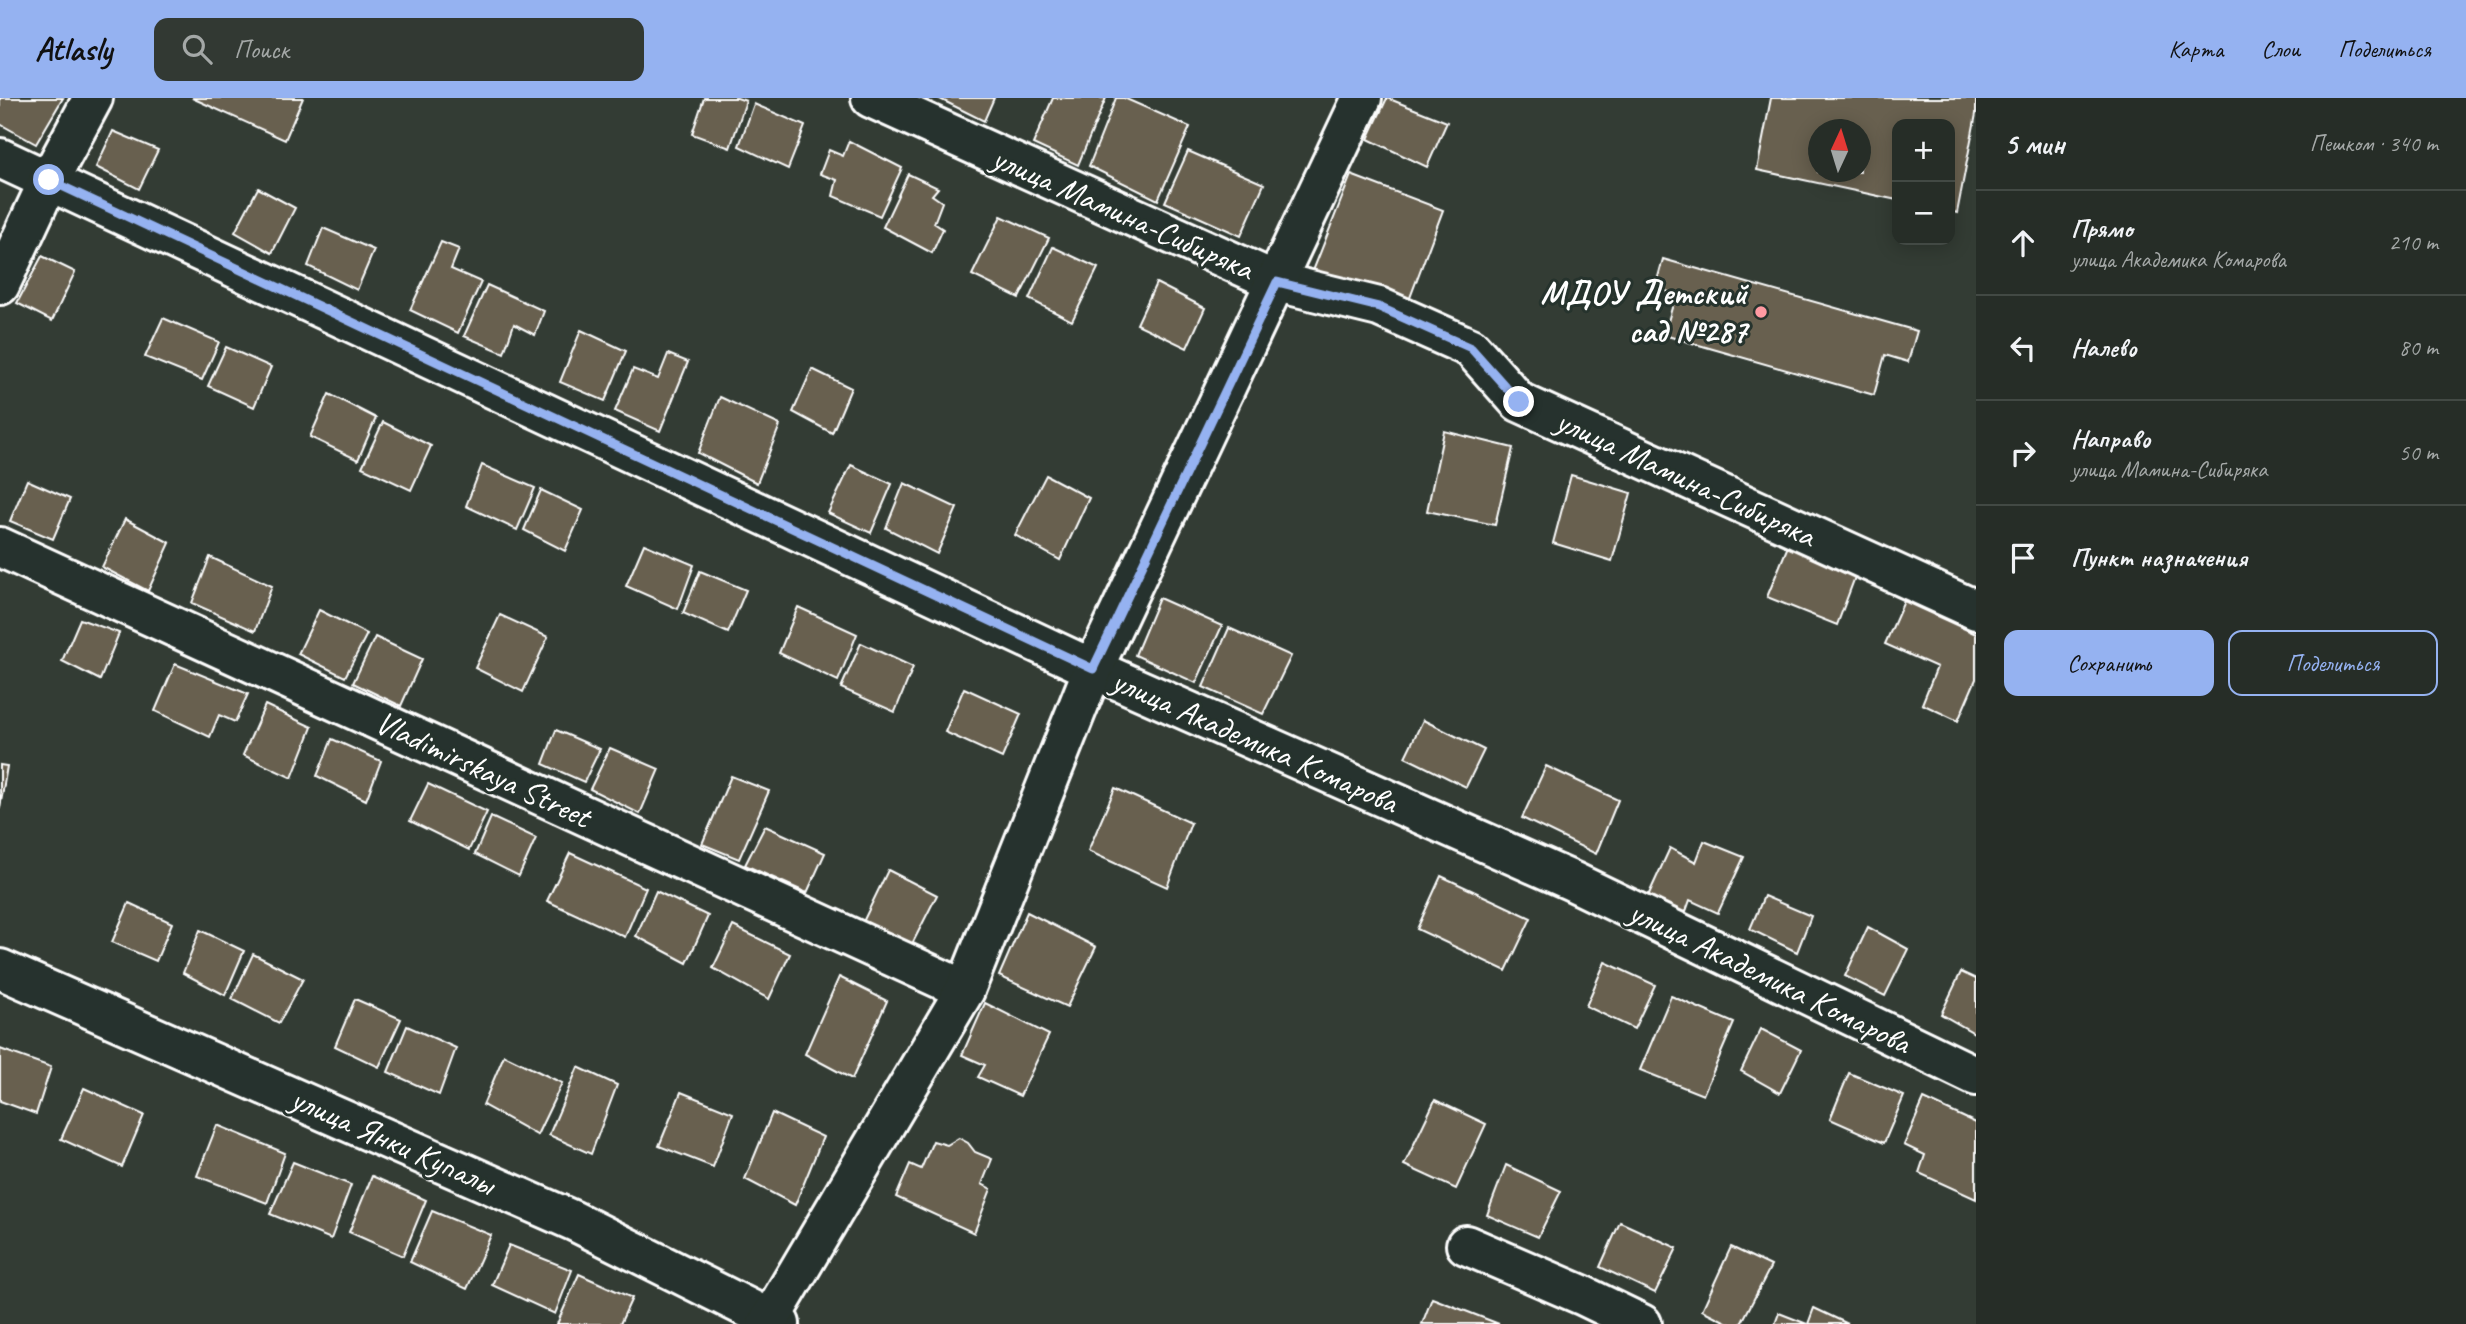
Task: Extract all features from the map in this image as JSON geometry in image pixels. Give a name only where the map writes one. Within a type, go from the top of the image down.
[{"type":"street","points":[[0,285],[49,180],[93,98]]},
{"type":"street","name":"улица Мамина-Сибиряка","points":[[871,98],[1277,282],[1379,307],[1471,348],[1519,402],[1976,610]]},
{"type":"street","points":[[772,1323],[965,990],[1093,669],[1362,98]]},
{"type":"street","name":"улица Академика Комарова","points":[[0,158],[1093,669],[1572,881],[1976,1076]]},
{"type":"street","name":"Vladimirskaya Street","points":[[0,547],[965,990]]},
{"type":"street","name":"улица Янки Купалы","points":[[0,969],[574,1221],[772,1323]]},
{"type":"street","points":[[1466,1245],[1642,1324]]},
{"type":"building","points":[[0,98],[63,98],[36,144],[0,124]]},
{"type":"building","points":[[192,98],[303,98],[285,140]]},
{"type":"building","points":[[704,98],[737,98],[746,101],[730,148],[692,134]]},
{"type":"building","points":[[938,98],[994,98],[984,121]]},
{"type":"building","points":[[1053,98],[1106,98],[1078,165],[1033,144]]},
{"type":"building","points":[[1116,98],[1124,98],[1190,127],[1158,200],[1089,166]]},
{"type":"building","points":[[1387,98],[1447,122],[1427,167],[1368,139]]},
{"type":"building","points":[[1771,98],[1976,98],[1976,114],[1957,213],[1955,119],[1892,119],[1892,199],[1813,182],[1871,182],[1871,119],[1808,119],[1808,181],[1757,170]]},
{"type":"building","points":[[754,104],[805,126],[788,169],[739,146]]},
{"type":"building","points":[[113,131],[158,150],[139,189],[96,167]]},
{"type":"building","points":[[849,141],[902,168],[880,216],[833,196],[837,180],[820,174],[829,150],[843,156]]},
{"type":"building","points":[[1188,151],[1264,184],[1241,236],[1165,202]]},
{"type":"building","points":[[908,174],[938,188],[932,195],[942,202],[934,223],[943,229],[932,253],[883,227]]},
{"type":"building","points":[[1351,175],[1443,210],[1408,303],[1313,271]]},
{"type":"building","points":[[258,188],[295,208],[272,253],[235,232]]},
{"type":"building","points":[[1001,216],[1049,238],[1019,298],[972,275]]},
{"type":"building","points":[[323,228],[374,250],[357,290],[308,266]]},
{"type":"building","points":[[441,242],[459,249],[451,269],[481,282],[458,333],[410,310]]},
{"type":"building","points":[[1053,247],[1098,268],[1072,321],[1029,299]]},
{"type":"building","points":[[42,256],[75,272],[52,321],[17,303]]},
{"type":"building","name":"МДОУ Детский сад №287","points":[[1663,259],[1917,331],[1908,362],[1885,355],[1874,395],[1664,335],[1676,294],[1655,288]]},
{"type":"building","points":[[1156,283],[1205,308],[1187,348],[1137,324]]},
{"type":"building","points":[[487,285],[544,311],[535,335],[514,324],[504,353],[464,336]]},
{"type":"building","points":[[163,318],[219,342],[202,380],[145,357]]},
{"type":"building","points":[[581,330],[626,351],[605,401],[560,382]]},
{"type":"building","points":[[226,347],[271,367],[254,407],[208,386]]},
{"type":"building","points":[[668,354],[688,362],[660,431],[615,411],[633,369],[658,379]]},
{"type":"building","points":[[812,369],[851,388],[832,433],[793,412]]},
{"type":"building","points":[[329,394],[376,418],[358,460],[310,437]]},
{"type":"building","points":[[720,397],[780,425],[757,483],[698,453]]},
{"type":"building","points":[[383,422],[431,446],[411,490],[362,467]]},
{"type":"building","points":[[1444,431],[1513,448],[1495,525],[1427,511]]},
{"type":"building","points":[[482,465],[535,488],[517,530],[466,506]]},
{"type":"building","points":[[851,465],[892,484],[871,533],[828,513]]},
{"type":"building","points":[[1046,475],[1089,498],[1060,560],[1015,535]]},
{"type":"building","points":[[1571,475],[1631,493],[1612,561],[1553,543]]},
{"type":"building","points":[[27,480],[70,499],[53,539],[10,521]]},
{"type":"building","points":[[904,483],[957,508],[937,554],[886,528]]},
{"type":"building","points":[[541,490],[583,510],[565,551],[524,530]]},
{"type":"building","points":[[125,519],[170,543],[148,591],[102,567]]},
{"type":"building","points":[[1790,541],[1858,569],[1837,625],[1767,597]]},
{"type":"building","points":[[644,544],[694,565],[678,609],[626,586]]},
{"type":"building","points":[[210,557],[272,586],[255,631],[192,603]]},
{"type":"building","points":[[700,571],[746,590],[728,633],[683,613]]},
{"type":"building","points":[[1159,598],[1222,626],[1196,683],[1135,655]]},
{"type":"building","points":[[1904,601],[1976,634],[1976,679],[1958,721],[1922,704],[1937,667],[1885,644]]},
{"type":"building","points":[[798,607],[857,634],[838,681],[779,653]]},
{"type":"building","points":[[319,610],[367,634],[345,677],[298,654]]},
{"type":"building","points":[[500,615],[548,637],[523,692],[475,668]]},
{"type":"building","points":[[80,619],[119,633],[100,680],[62,661]]},
{"type":"building","points":[[1229,628],[1291,656],[1263,714],[1203,687]]},
{"type":"building","points":[[375,637],[422,659],[401,706],[353,683]]},
{"type":"building","points":[[861,643],[913,667],[895,712],[841,688]]},
{"type":"building","points":[[175,664],[248,694],[235,722],[219,715],[210,737],[155,711]]},
{"type":"building","points":[[964,688],[1021,714],[1002,758],[945,732]]},
{"type":"building","points":[[265,705],[312,727],[292,778],[243,755]]},
{"type":"building","points":[[1423,720],[1484,750],[1466,787],[1405,757]]},
{"type":"building","points":[[556,730],[600,749],[584,782],[543,764]]},
{"type":"building","points":[[332,739],[381,761],[366,800],[317,776]]},
{"type":"building","points":[[610,748],[659,769],[640,814],[590,789]]},
{"type":"building","points":[[0,765],[7,766],[0,808]]},
{"type":"building","points":[[1546,766],[1618,800],[1596,854],[1522,818]]},
{"type":"building","points":[[731,776],[769,791],[739,859],[702,844]]},
{"type":"building","points":[[428,784],[487,812],[469,850],[410,821]]},
{"type":"building","points":[[1115,788],[1191,823],[1167,887],[1088,851]]},
{"type":"building","points":[[491,817],[536,838],[519,876],[475,854]]},
{"type":"building","points":[[765,826],[825,853],[807,893],[745,865]]},
{"type":"building","points":[[1704,841],[1744,857],[1718,913],[1690,900],[1685,914],[1648,896],[1670,848],[1696,862]]},
{"type":"building","points":[[570,853],[646,888],[625,937],[547,901]]},
{"type":"building","points":[[888,870],[937,895],[908,952],[861,926]]},
{"type":"building","points":[[1441,876],[1531,918],[1506,971],[1417,929]]},
{"type":"building","points":[[656,891],[708,916],[687,963],[636,936]]},
{"type":"building","points":[[1764,896],[1811,916],[1797,952],[1750,929]]},
{"type":"building","points":[[129,903],[172,923],[156,961],[112,942]]},
{"type":"building","points":[[1027,912],[1096,947],[1067,1007],[999,976]]},
{"type":"building","points":[[733,926],[790,954],[769,999],[713,968]]},
{"type":"building","points":[[1868,927],[1908,949],[1885,996],[1845,976]]},
{"type":"building","points":[[200,930],[244,951],[225,995],[183,973]]},
{"type":"building","points":[[253,954],[303,979],[279,1023],[232,999]]},
{"type":"building","points":[[1605,962],[1655,985],[1634,1029],[1586,1006]]},
{"type":"building","points":[[1961,972],[1976,979],[1976,1034],[1941,1014]]},
{"type":"building","points":[[839,977],[887,1001],[852,1079],[805,1054]]},
{"type":"building","points":[[1671,996],[1734,1023],[1703,1095],[1640,1070]]},
{"type":"building","points":[[355,999],[401,1019],[379,1067],[335,1046]]},
{"type":"building","points":[[985,1003],[1049,1035],[1020,1096],[978,1077],[985,1065],[962,1055]]},
{"type":"building","points":[[407,1026],[456,1048],[439,1095],[388,1072]]},
{"type":"building","points":[[1761,1029],[1801,1050],[1780,1093],[1741,1071]]},
{"type":"building","points":[[0,1049],[51,1067],[36,1114],[0,1101]]},
{"type":"building","points":[[504,1055],[562,1083],[537,1135],[483,1105]]},
{"type":"building","points":[[578,1067],[617,1085],[591,1154],[549,1135]]},
{"type":"building","points":[[1849,1073],[1904,1096],[1884,1143],[1830,1119]]},
{"type":"building","points":[[84,1088],[144,1115],[122,1167],[61,1139]]},
{"type":"building","points":[[681,1092],[733,1113],[713,1167],[659,1146]]},
{"type":"building","points":[[1924,1099],[1976,1123],[1976,1199],[1919,1173],[1925,1155],[1904,1145]]},
{"type":"building","points":[[1435,1100],[1486,1124],[1456,1189],[1404,1165]]},
{"type":"building","points":[[772,1113],[823,1137],[795,1205],[745,1179]]},
{"type":"building","points":[[217,1125],[285,1153],[267,1203],[197,1176]]},
{"type":"building","points":[[959,1138],[968,1143],[975,1152],[992,1159],[982,1184],[991,1189],[974,1233],[896,1197],[910,1164],[921,1169],[933,1141],[947,1145]]},
{"type":"building","points":[[293,1162],[351,1185],[331,1239],[270,1214]]},
{"type":"building","points":[[1506,1165],[1561,1191],[1538,1237],[1487,1215]]},
{"type":"building","points":[[372,1176],[426,1200],[403,1256],[349,1232]]},
{"type":"building","points":[[432,1211],[491,1235],[467,1289],[410,1262]]},
{"type":"building","points":[[1620,1222],[1677,1248],[1655,1293],[1600,1267]]},
{"type":"building","points":[[509,1245],[572,1270],[555,1314],[492,1285]]},
{"type":"building","points":[[1731,1247],[1771,1266],[1741,1324],[1730,1324],[1702,1310]]},
{"type":"building","points":[[579,1274],[632,1298],[620,1324],[557,1324]]},
{"type":"building","points":[[1432,1298],[1499,1324],[1422,1324]]},
{"type":"building","points":[[1814,1308],[1848,1324],[1808,1324]]},
{"type":"building","points":[[1779,1313],[1807,1324],[1775,1324]]},
{"type":"place","name":"МДОУ Детский сад №287","points":[[1761,312]]},
{"type":"route","points":[[49,180],[1093,669],[1277,282],[1379,307],[1471,348],[1519,402]]}]
